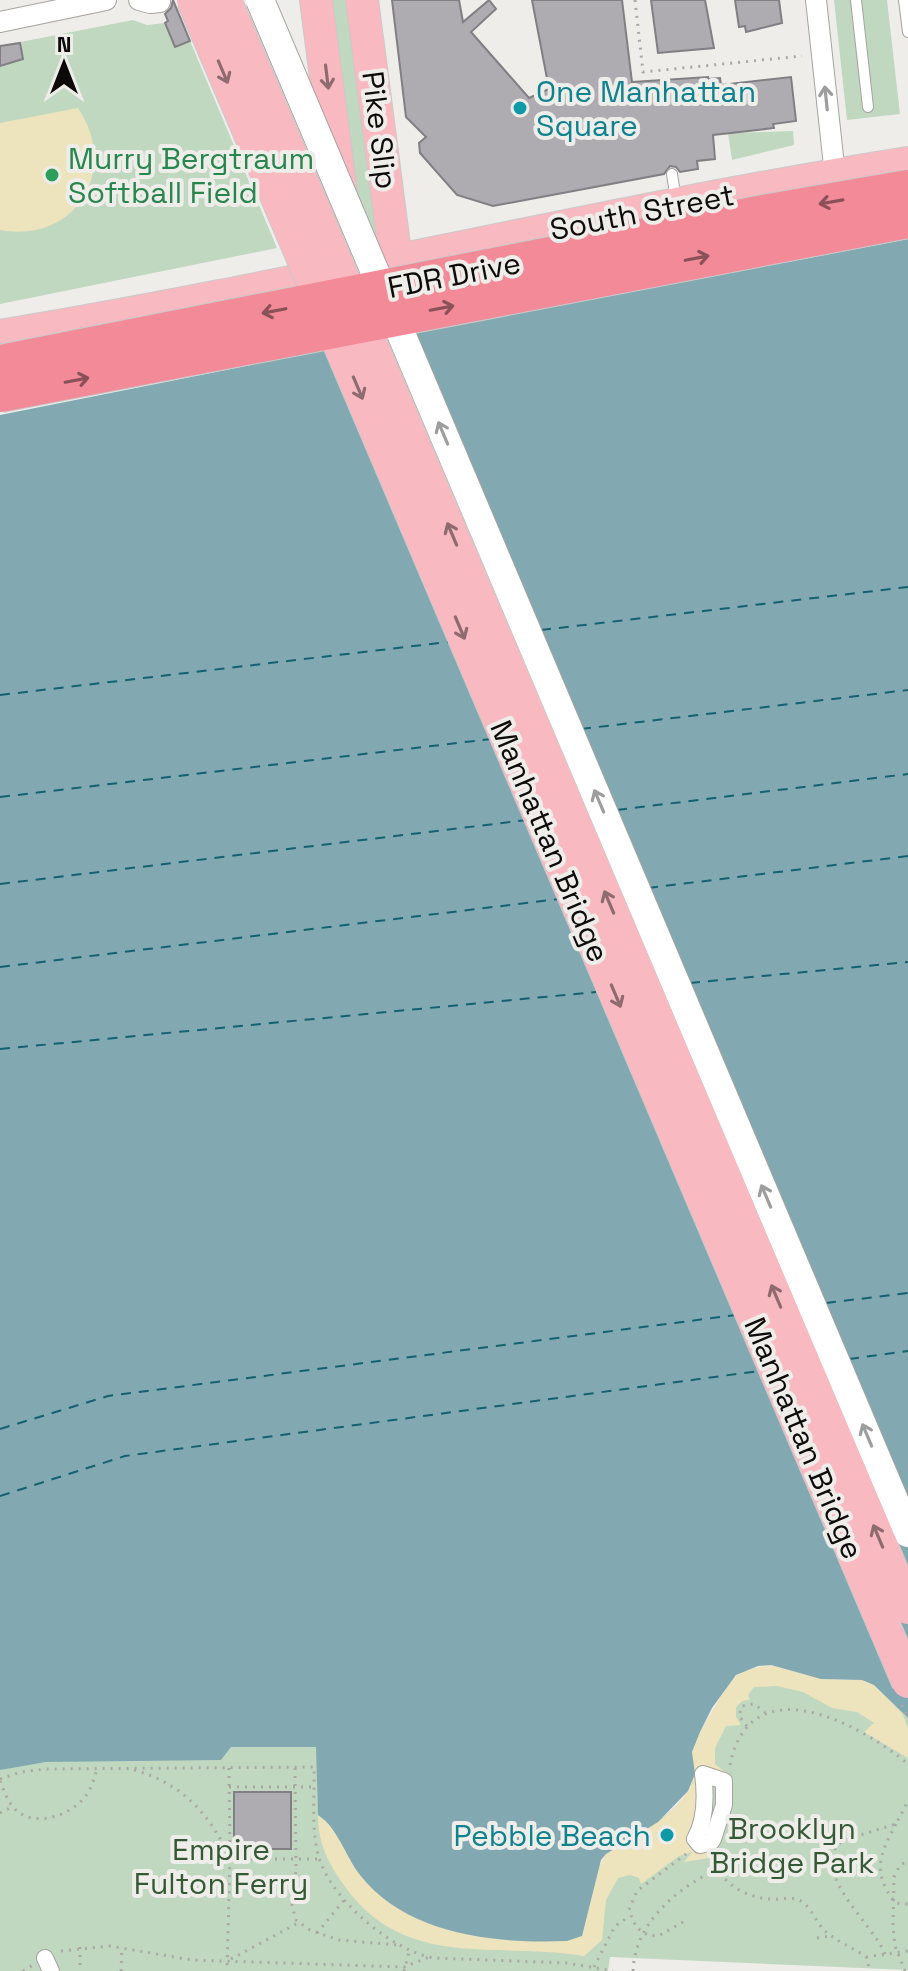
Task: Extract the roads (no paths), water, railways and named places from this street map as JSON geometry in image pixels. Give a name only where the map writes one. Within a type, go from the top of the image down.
[{"type":"highway","name":"FDR Drive","points":[[0,364],[831,201],[908,189]]},
{"type":"highway","name":"FDR Drive","points":[[0,393],[908,219]]},
{"type":"main road","name":"Manhattan Bridge","points":[[193,0],[908,1682]]},
{"type":"main road","points":[[225,0],[908,1608]]},
{"type":"main road","name":"Manhattan Bridge","points":[[260,0],[908,1533]]},
{"type":"main road","name":"Pike Slip","points":[[316,0],[351,269]]},
{"type":"main road","name":"Pike Slip","points":[[362,0],[396,260]]},
{"type":"main road","name":"South Street","points":[[0,336],[114,317],[396,260],[675,190],[835,175],[908,163]]},
{"type":"street","points":[[0,22],[106,0]]},
{"type":"street","points":[[139,0],[160,2]]},
{"type":"street","points":[[816,0],[835,175]]},
{"type":"lane","points":[[856,0],[868,107]]},
{"type":"lane","points":[[904,0],[908,32]]},
{"type":"water","points":[[908,239],[908,1718],[874,1685],[862,1680],[821,1679],[771,1665],[758,1666],[736,1675],[712,1708],[700,1732],[692,1752],[695,1774],[688,1791],[658,1822],[601,1860],[582,1936],[567,1941],[511,1940],[454,1932],[402,1911],[379,1895],[355,1868],[337,1835],[318,1815],[316,1747],[231,1747],[221,1760],[46,1762],[0,1770],[0,415]]},
{"type":"railway","points":[[200,0],[908,1664]]},
{"type":"railway","points":[[237,0],[908,1581]]},
{"type":"railway","points":[[252,0],[847,1407]]},
{"type":"place","name":"One Manhattan Square","points":[[520,108]]},
{"type":"place","name":"Murry Bergtraum Softball Field","points":[[52,175]]},
{"type":"place","name":"Pebble Beach","points":[[667,1835]]},
{"type":"park label","name":"Brooklyn Bridge Park","points":[[792,1845]]},
{"type":"park label","name":"Empire Fulton Ferry","points":[[221,1866]]}]
